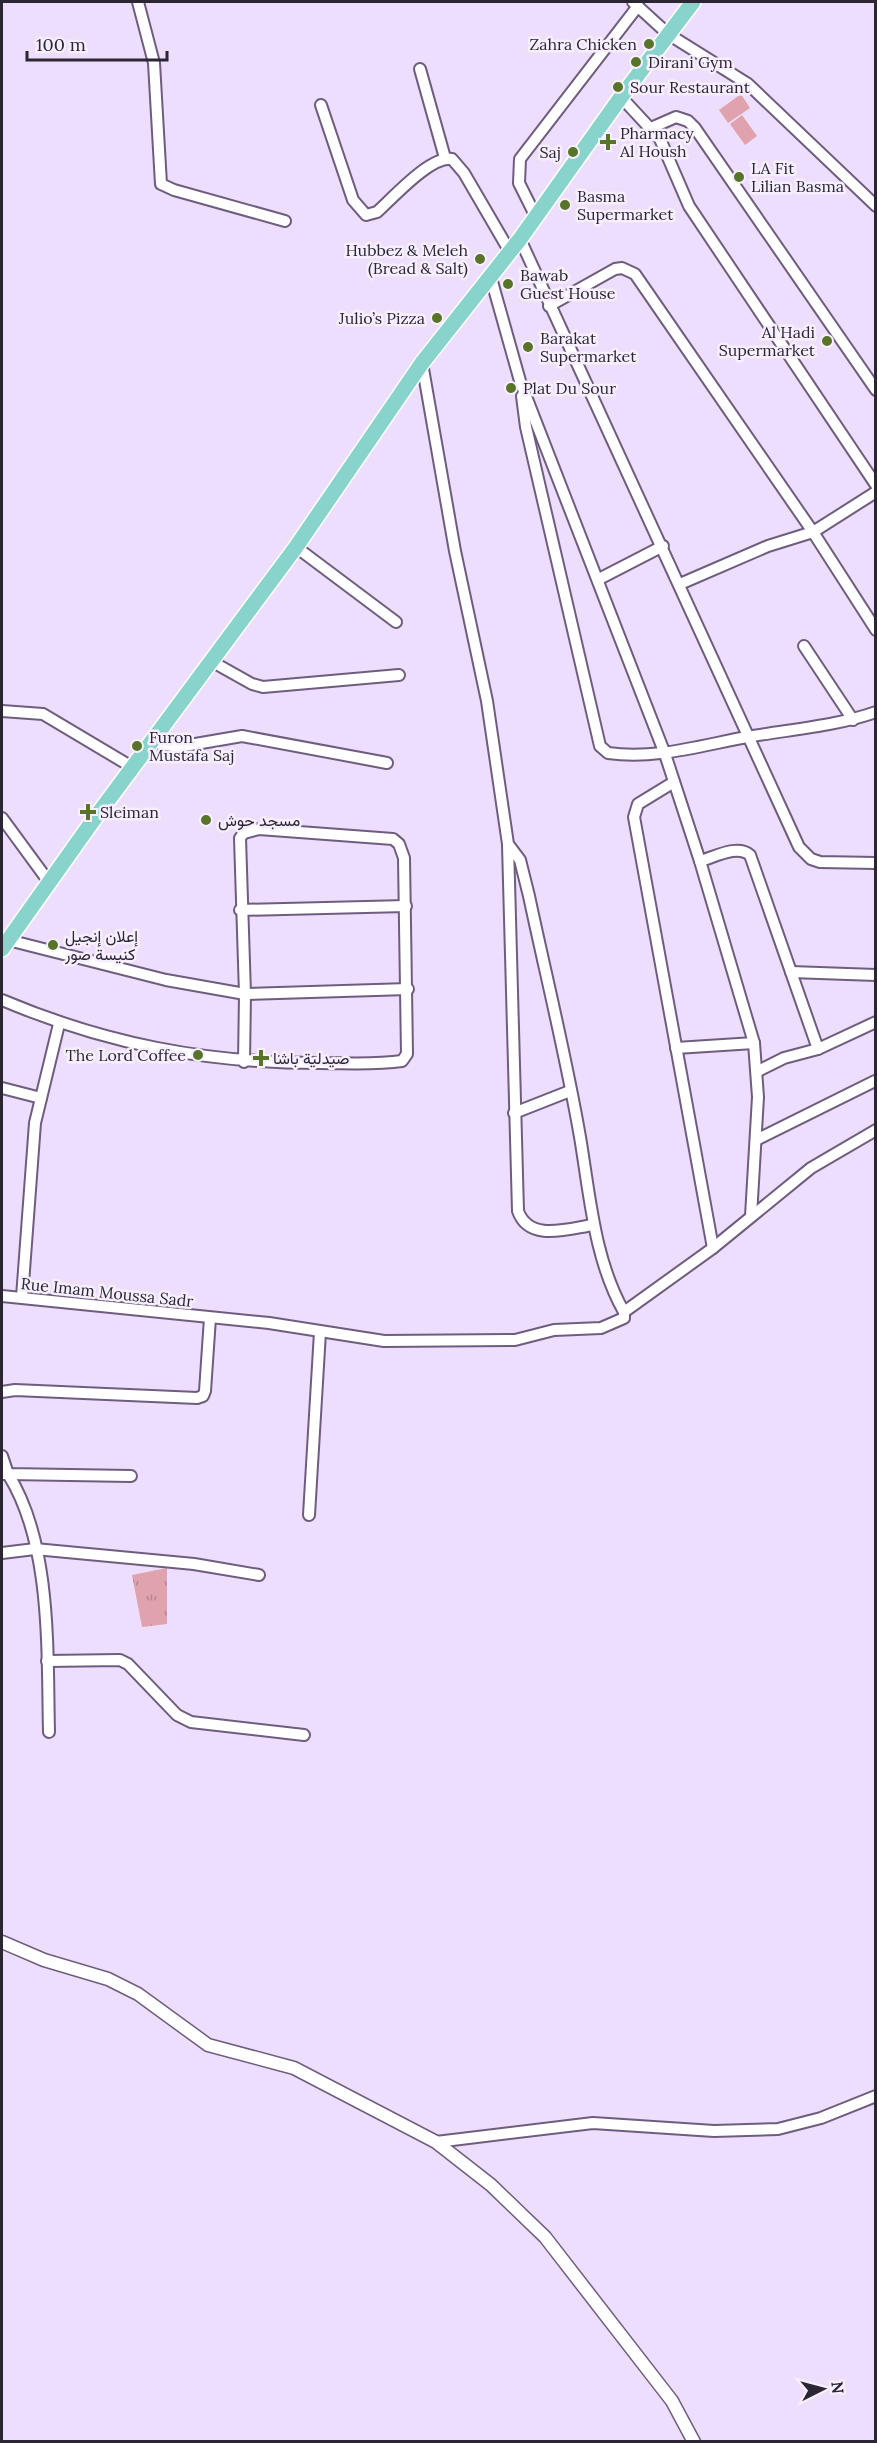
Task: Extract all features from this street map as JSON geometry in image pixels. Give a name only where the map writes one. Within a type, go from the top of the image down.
[{"type":"main road","points":[[5,945],[132,767],[296,547],[422,363],[491,278],[621,97],[693,2]]},
{"type":"street","points":[[138,2],[154,63],[161,183],[174,189],[285,221]]},
{"type":"street","points":[[535,215],[519,183],[520,159],[635,4],[668,34],[748,84],[876,206]]},
{"type":"street","points":[[420,69],[445,158]]},
{"type":"street","points":[[621,97],[651,128],[667,151],[689,206],[876,485]]},
{"type":"street","points":[[321,105],[353,200],[366,215],[377,212],[432,163],[445,158],[458,164],[510,252]]},
{"type":"street","points":[[651,128],[676,117],[682,118],[695,128],[876,390]]},
{"type":"street","points":[[520,239],[549,306],[751,736],[799,847],[811,859],[828,863],[876,863]]},
{"type":"street","points":[[549,306],[615,269],[622,268],[635,274],[813,532],[876,630]]},
{"type":"street","points":[[491,278],[520,381],[665,754],[700,861],[754,1043],[758,1071],[751,1216]]},
{"type":"street","points":[[422,363],[455,551],[487,700],[508,844],[515,1187],[521,1219],[526,1226],[542,1231],[593,1225]]},
{"type":"street","points":[[520,381],[526,427],[600,746],[608,753],[622,755],[665,754],[751,736],[854,720],[876,712]]},
{"type":"street","points":[[680,584],[768,546],[813,532],[876,492]]},
{"type":"street","points":[[546,506],[554,499],[564,498]]},
{"type":"street","points":[[598,579],[663,546]]},
{"type":"street","points":[[296,547],[396,622]]},
{"type":"street","points":[[804,646],[854,720]]},
{"type":"street","points":[[211,661],[252,684],[263,687],[399,675]]},
{"type":"street","points":[[2,711],[43,714],[132,767]]},
{"type":"street","points":[[151,742],[178,747],[242,736],[387,763]]},
{"type":"street","points":[[674,782],[638,804],[634,817],[713,1248]]},
{"type":"street","points":[[2,818],[49,882]]},
{"type":"street","points":[[2,1000],[59,1024],[186,1054],[244,1062],[402,1061],[407,1054],[406,906],[404,858],[399,844],[393,839],[258,829],[244,833],[240,838],[240,910],[245,994],[244,1062]]},
{"type":"street","points":[[508,844],[520,860],[529,896],[570,1091],[593,1225],[613,1291],[624,1312]]},
{"type":"street","points":[[700,861],[738,850],[745,850],[750,855],[818,1049]]},
{"type":"street","points":[[510,910],[529,896]]},
{"type":"street","points":[[240,910],[406,906]]},
{"type":"street","points":[[5,945],[166,980],[245,994],[408,989]]},
{"type":"street","points":[[791,972],[876,975]]},
{"type":"street","points":[[758,1071],[784,1059],[818,1049],[876,1022]]},
{"type":"street","points":[[22,1297],[32,1149],[41,1098],[59,1024]]},
{"type":"street","points":[[676,1048],[754,1043]]},
{"type":"street","points":[[756,1140],[875,1081]]},
{"type":"street","points":[[2,1088],[41,1098]]},
{"type":"street","points":[[514,1113],[570,1091]]},
{"type":"street","name":"Rue Imam Moussa Sadr","points":[[2,1296],[269,1323],[384,1341],[515,1340],[554,1330],[611,1326],[624,1318],[624,1312],[713,1248],[811,1168],[876,1130]]},
{"type":"street","points":[[2,1392],[15,1390],[197,1398],[203,1396],[210,1318]]},
{"type":"street","points":[[309,1515],[320,1332]]},
{"type":"street","points":[[2,1456],[4,1474],[21,1497],[35,1549],[43,1594],[49,1732]]},
{"type":"street","points":[[4,1474],[131,1476]]},
{"type":"street","points":[[2,1553],[35,1549],[194,1564],[259,1575]]},
{"type":"street","points":[[47,1661],[120,1660],[128,1664],[183,1719],[212,1726],[304,1735]]},
{"type":"street","points":[[2,1942],[44,1960],[108,1979],[138,1994],[208,2045],[225,2052],[294,2068],[436,2142],[491,2185],[545,2237],[672,2401],[694,2442]]},
{"type":"street","points":[[436,2142],[593,2123],[714,2131],[778,2129],[821,2118],[876,2096]]},
{"type":"green space","points":[[741,94],[750,108],[728,123],[719,110]]},
{"type":"green space","points":[[742,115],[757,136],[745,145],[730,124]]},
{"type":"green space","points":[[167,1568],[167,1624],[142,1627],[132,1575]]},
{"type":"place","name":"Zahra Chicken","points":[[649,44]]},
{"type":"place","name":"Dirani Gym","points":[[636,62]]},
{"type":"place","name":"Sour Restaurant","points":[[618,87]]},
{"type":"place","name":"Pharmacy Al Housh","points":[[608,142]]},
{"type":"place","name":"Saj","points":[[573,152]]},
{"type":"place","name":"LA Fit Lilian Basma","points":[[739,177]]},
{"type":"place","name":"Basma Supermarket","points":[[565,205]]},
{"type":"place","name":"Hubbez & Meleh (Bread & Salt)","points":[[480,259]]},
{"type":"place","name":"Bawab Guest House","points":[[508,284]]},
{"type":"place","name":"Julio’s Pizza","points":[[437,318]]},
{"type":"place","name":"Al Hadi Supermarket","points":[[827,341]]},
{"type":"place","name":"Barakat Supermarket","points":[[528,347]]},
{"type":"place","name":"Plat Du Sour","points":[[511,388]]},
{"type":"place","name":"Furon Mustafa Saj","points":[[137,746]]},
{"type":"place","name":"Sleiman","points":[[88,812]]},
{"type":"place","name":"مسجد حوش","points":[[206,820]]},
{"type":"place","name":"إعلان إنجيل كنيسة صور","points":[[53,945]]},
{"type":"place","name":"The Lord Coffee","points":[[198,1055]]},
{"type":"place","name":"صيدلية باشا","points":[[261,1058]]}]
